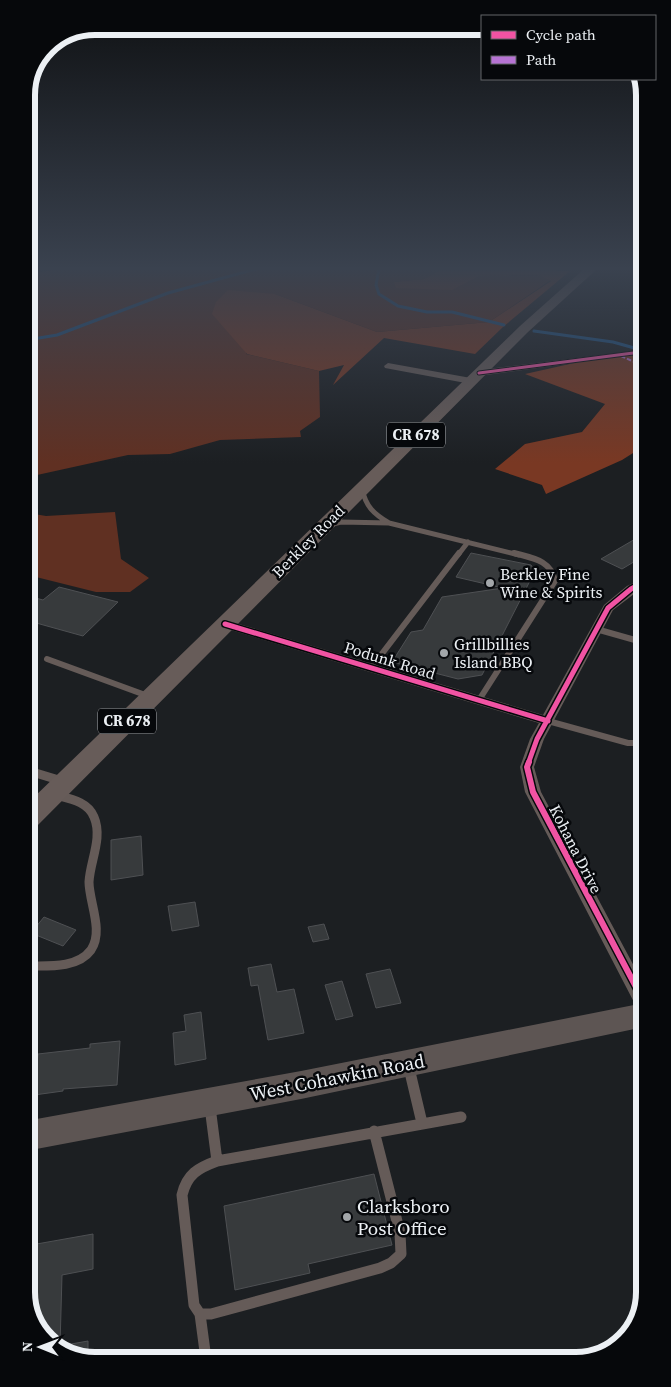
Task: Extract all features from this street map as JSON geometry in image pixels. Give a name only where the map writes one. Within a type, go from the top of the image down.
[{"type":"main road","name":"Berkley Road","points":[[35,812],[519,334]]},
{"type":"main road","name":"West Cohawkin Road","points":[[35,1134],[210,1102],[636,1017]]},
{"type":"street","points":[[388,366],[475,377],[636,353]]},
{"type":"street","name":"Kohana Drive","points":[[636,586],[608,608],[537,739],[527,767],[533,792],[636,987]]},
{"type":"street","name":"Podunk Road","points":[[225,624],[548,721]]},
{"type":"lane","points":[[362,488],[365,504],[370,511],[389,523]]},
{"type":"lane","points":[[322,528],[341,522],[389,523],[529,556],[547,563],[554,572],[555,581],[479,700]]},
{"type":"lane","points":[[371,668],[468,542]]},
{"type":"lane","points":[[596,629],[636,640]]},
{"type":"lane","points":[[47,659],[151,697]]},
{"type":"lane","points":[[548,721],[628,743],[636,743]]},
{"type":"lane","points":[[35,774],[91,810],[96,824],[96,840],[89,873],[89,888],[97,939],[90,951],[75,961],[53,966],[35,966]]},
{"type":"lane","points":[[408,1063],[422,1123]]},
{"type":"lane","points":[[210,1102],[217,1161]]},
{"type":"lane","points":[[205,1352],[200,1314],[194,1305],[182,1195],[184,1183],[190,1173],[217,1161],[462,1117]]},
{"type":"lane","points":[[200,1314],[211,1314],[380,1268],[391,1263],[401,1254],[400,1233],[374,1132]]},
{"type":"shaded area","points":[[35,334],[256,334],[246,354],[319,371],[320,417],[300,431],[301,437],[220,440],[170,454],[128,455],[35,475]]},
{"type":"shaded area","points":[[229,334],[496,334],[475,354],[384,338],[333,385],[344,365],[319,371],[247,354]]},
{"type":"shaded area","points":[[636,354],[636,451],[622,460],[546,494],[542,485],[495,469],[525,444],[582,432],[605,404],[525,374],[601,357]]},
{"type":"shaded area","points":[[115,512],[121,559],[149,578],[130,592],[96,592],[35,577],[35,514],[46,516]]},
{"type":"building","points":[[636,539],[636,561],[622,569],[601,559]]},
{"type":"building","points":[[471,553],[531,565],[535,571],[482,675],[458,679],[392,662],[411,632],[423,630],[442,597],[503,588],[456,577]]},
{"type":"building","points":[[59,587],[118,602],[83,636],[35,623],[35,598],[43,600]]},
{"type":"building","points":[[141,836],[143,875],[111,880],[111,840]]},
{"type":"building","points":[[195,902],[199,926],[172,931],[168,906]]},
{"type":"building","points":[[44,917],[76,930],[63,946],[35,935],[35,928]]},
{"type":"building","points":[[324,924],[329,939],[313,942],[308,927]]},
{"type":"building","points":[[271,964],[277,992],[294,989],[304,1033],[268,1040],[258,985],[251,986],[248,968]]},
{"type":"building","points":[[390,969],[401,1003],[376,1008],[366,974]]},
{"type":"building","points":[[342,981],[353,1016],[336,1020],[325,985]]},
{"type":"building","points":[[201,1012],[206,1059],[175,1065],[173,1033],[186,1031],[184,1015]]},
{"type":"building","points":[[120,1041],[117,1085],[63,1089],[63,1091],[35,1095],[38,1054],[90,1048],[90,1044]]},
{"type":"building","points":[[374,1174],[392,1245],[308,1264],[310,1273],[235,1290],[224,1206]]},
{"type":"building","points":[[93,1234],[93,1269],[62,1275],[61,1322],[43,1322],[36,1304],[35,1244]]},
{"type":"building","points":[[88,1341],[88,1352],[76,1349],[67,1345]]},
{"type":"waterway","points":[[35,339],[60,334]]},
{"type":"waterway","points":[[554,334],[613,342],[636,348]]},
{"type":"marked path","points":[[621,356],[636,363]]},
{"type":"cycle path","points":[[479,373],[636,353]]},
{"type":"cycle path","points":[[636,586],[608,608],[537,739],[527,767],[533,792],[636,987]]},
{"type":"cycle path","points":[[225,624],[548,721]]},
{"type":"place","name":"Berkley Fine Wine & Spirits","points":[[490,583]]},
{"type":"place","name":"Grillbillies Island BBQ","points":[[444,653]]},
{"type":"place","name":"Clarksboro Post Office","points":[[347,1217]]}]
